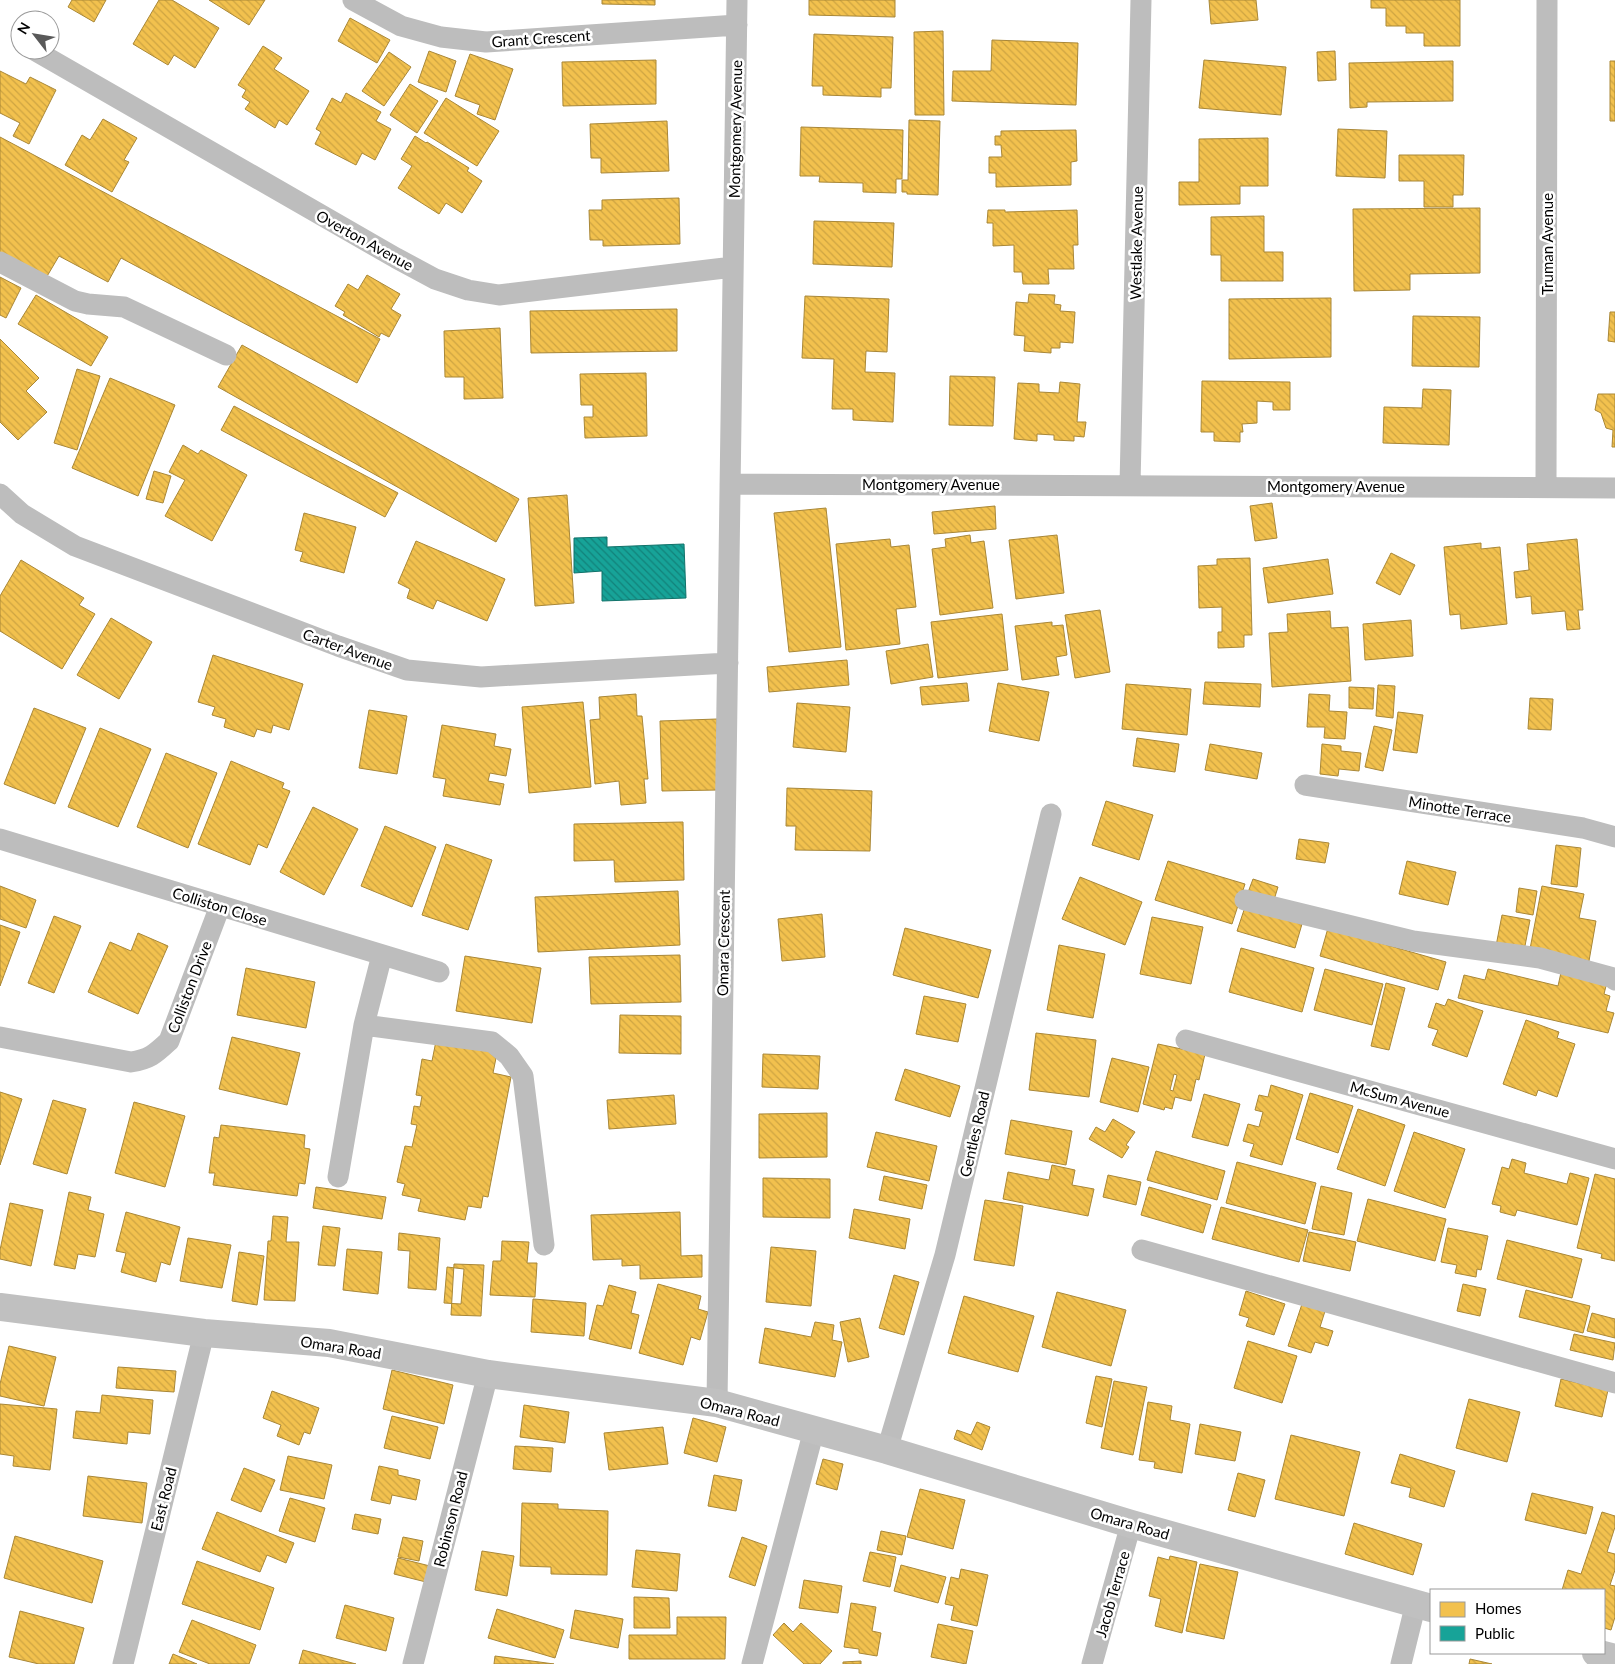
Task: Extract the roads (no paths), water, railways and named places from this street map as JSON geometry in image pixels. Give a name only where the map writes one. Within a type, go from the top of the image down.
[{"type":"street","name":"Grant Crescent","points":[[353,0],[401,26],[441,37],[486,42],[737,25]]},
{"type":"street","name":"Montgomery Avenue","points":[[737,0],[730,484],[1615,488]]},
{"type":"street","name":"Westlake Avenue","points":[[1130,485],[1141,0]]},
{"type":"street","name":"Truman Avenue","points":[[1546,487],[1547,0]]},
{"type":"street","name":"Overton Avenue","points":[[51,60],[396,258],[435,278],[468,290],[499,295],[733,267]]},
{"type":"street","points":[[0,262],[75,301],[124,307],[226,355]]},
{"type":"street","name":"Omara Crescent","points":[[717,1402],[730,484]]},
{"type":"street","name":"Carter Avenue","points":[[0,494],[22,514],[75,546],[338,646],[407,670],[481,677],[728,663]]},
{"type":"street","name":"Minotte Terrace","points":[[1305,785],[1583,828],[1615,837]]},
{"type":"street","name":"Gentles Road","points":[[887,1450],[945,1255],[1051,814]]},
{"type":"street","name":"Colliston Close","points":[[0,840],[439,972]]},
{"type":"street","points":[[1245,900],[1413,941],[1540,958],[1614,978],[1615,980]]},
{"type":"street","name":"Colliston Drive","points":[[0,1037],[131,1062],[146,1060],[169,1041],[220,906]]},
{"type":"street","points":[[338,1177],[364,1025],[382,955]]},
{"type":"street","points":[[364,1025],[492,1042],[509,1056],[523,1076],[544,1245]]},
{"type":"street","name":"McSum Avenue","points":[[1186,1040],[1615,1159]]},
{"type":"street","points":[[1142,1250],[1615,1383]]},
{"type":"street","name":"Omara Road","points":[[0,1307],[204,1333],[329,1343],[488,1374],[717,1402],[887,1450],[1131,1524],[1424,1606]]},
{"type":"street","name":"East Road","points":[[122,1664],[204,1333]]},
{"type":"street","name":"Robinson Road","points":[[413,1664],[488,1374]]},
{"type":"street","points":[[752,1664],[814,1430]]},
{"type":"street","name":"Jacob Terrace","points":[[1092,1664],[1131,1524]]},
{"type":"street","points":[[1401,1664],[1424,1606]]},
{"type":"street","points":[[1600,1654],[1615,1658]]}]
